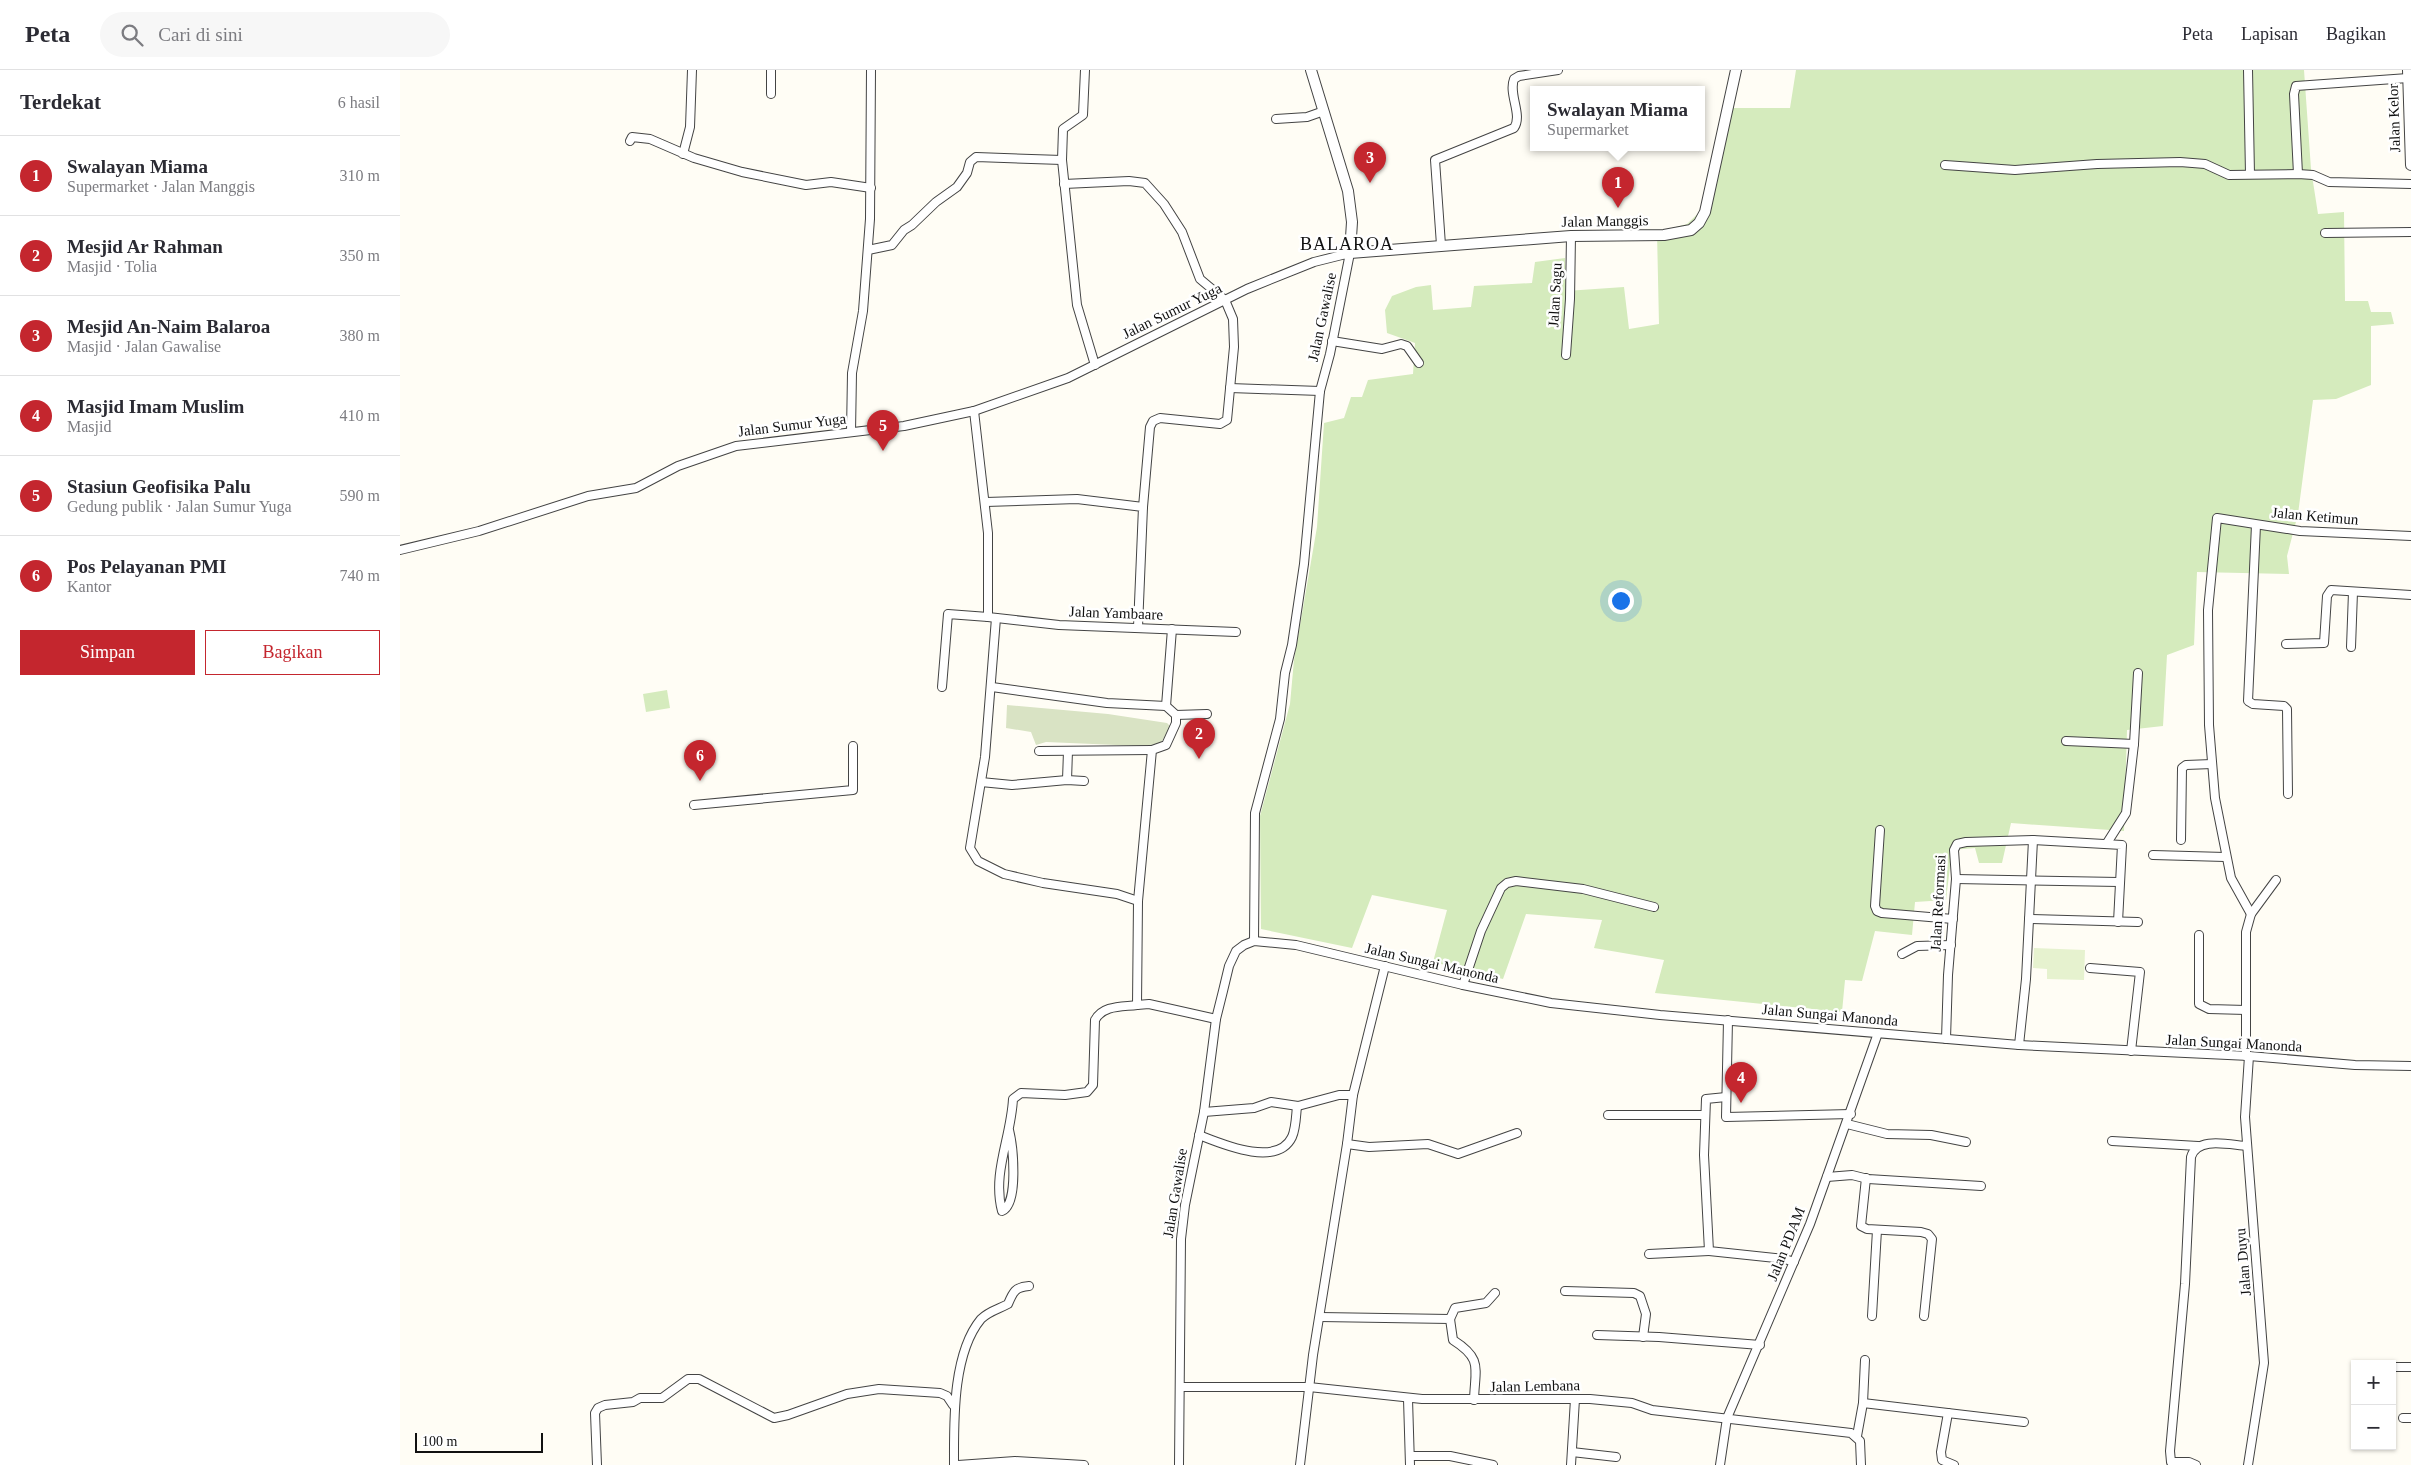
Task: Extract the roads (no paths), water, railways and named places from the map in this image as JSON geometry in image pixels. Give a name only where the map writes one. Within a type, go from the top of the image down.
[{"type":"street","points":[[683,154],[690,127],[692,70]]},
{"type":"street","points":[[771,70],[771,94]]},
{"type":"street","points":[[851,432],[852,373],[863,311],[868,250],[871,188],[871,70]]},
{"type":"street","points":[[1085,70],[1083,116],[1063,129],[1062,160],[1077,305],[1095,365]]},
{"type":"street","name":"Jalan Gawalise","points":[[1179,1465],[1183,1226],[1204,1112],[1216,1019],[1229,966],[1236,951],[1244,944],[1254,941],[1255,813],[1280,719],[1285,673],[1292,645],[1304,564],[1320,391],[1350,253],[1352,222],[1350,201],[1311,70]]},
{"type":"street","points":[[1441,245],[1434,160],[1514,128],[1517,122],[1512,85],[1514,79],[1520,76],[1558,70]]},
{"type":"street","name":"Jalan Manggis","points":[[1350,253],[1571,236],[1664,236],[1691,230],[1699,223],[1705,212],[1736,70]]},
{"type":"street","points":[[2248,70],[2250,174]]},
{"type":"street","points":[[2298,174],[2294,94],[2296,86],[2408,74]]},
{"type":"street","name":"Jalan Kelor","points":[[2408,74],[2411,165]]},
{"type":"street","points":[[1276,119],[1307,117],[1324,111]]},
{"type":"street","points":[[630,141],[632,137],[650,140],[683,154],[724,167],[806,184],[831,182],[871,188]]},
{"type":"street","points":[[868,250],[892,244],[904,230],[957,187],[973,159],[1062,160]]},
{"type":"street","points":[[1945,165],[2015,170],[2097,164],[2180,162],[2205,164],[2229,175],[2298,174],[2312,176],[2329,182],[2411,184]]},
{"type":"street","points":[[1064,184],[1129,181],[1145,183],[1164,204],[1182,232],[1200,280],[1225,300],[1235,331],[1226,420],[1222,423],[1160,418],[1153,421],[1149,435],[1138,627]]},
{"type":"street","points":[[2325,233],[2411,232]]},
{"type":"street","name":"Jalan Sagu","points":[[1566,356],[1570,300],[1571,236]]},
{"type":"street","name":"Jalan Sumur Yuga","points":[[400,550],[479,531],[588,496],[636,488],[678,466],[736,446],[904,426],[974,411],[1068,378],[1225,300],[1314,262],[1350,253]]},
{"type":"street","points":[[1332,341],[1382,349],[1401,344],[1407,346],[1420,363]]},
{"type":"street","points":[[1230,388],[1320,391]]},
{"type":"street","points":[[974,411],[986,502],[989,544],[992,687],[981,782],[970,848],[978,861],[1004,874],[1043,883],[1117,894],[1138,901]]},
{"type":"street","points":[[986,502],[1077,499],[1144,507]]},
{"type":"street","name":"Jalan Ketimun","points":[[2212,764],[2208,610],[2217,518],[2300,531],[2411,536]]},
{"type":"street","points":[[2256,525],[2248,701],[2253,704],[2284,706],[2287,709],[2288,794]]},
{"type":"street","points":[[2286,644],[2324,643],[2329,592],[2331,590],[2411,595]]},
{"type":"street","points":[[2351,647],[2352,592]]},
{"type":"street","name":"Jalan Yambaare","points":[[942,687],[948,614],[1059,624],[1236,632]]},
{"type":"street","points":[[1166,706],[1172,629]]},
{"type":"street","points":[[2107,843],[2126,813],[2134,744],[2138,673]]},
{"type":"street","points":[[992,687],[1107,703],[1166,706],[1176,715],[1207,714]]},
{"type":"street","points":[[1039,751],[1152,750],[1166,745],[1176,723],[1176,715]]},
{"type":"street","points":[[2066,741],[2134,744]]},
{"type":"street","points":[[694,805],[853,790],[853,746]]},
{"type":"street","points":[[1137,1004],[1138,901],[1152,750]]},
{"type":"street","points":[[1067,780],[1068,751]]},
{"type":"street","points":[[2180,840],[2182,768],[2186,765],[2212,764],[2215,798],[2226,858],[2234,887],[2251,914],[2276,880]]},
{"type":"street","points":[[981,782],[1012,785],[1067,780],[1084,781]]},
{"type":"street","points":[[1880,830],[1877,911],[1953,919]]},
{"type":"street","points":[[2020,1045],[2029,920],[2032,840],[2122,845],[2118,922]]},
{"type":"street","name":"Jalan Reformasi","points":[[1946,1039],[1956,879],[1954,850],[1960,842],[2032,840]]},
{"type":"street","points":[[2153,855],[2226,858]]},
{"type":"street","points":[[1956,879],[2119,882]]},
{"type":"street","points":[[1463,985],[1481,931],[1501,888],[1507,882],[1516,881],[1583,890],[1654,907]]},
{"type":"street","name":"Jalan Duyu","points":[[2248,1465],[2264,1358],[2245,1105],[2247,1056],[2246,935],[2251,914]]},
{"type":"street","points":[[2029,920],[2138,922]]},
{"type":"street","points":[[2199,935],[2199,1004],[2209,1009],[2246,1010]]},
{"type":"street","name":"Jalan Sungai Manonda","points":[[1254,941],[1268,940],[1296,944],[1463,985],[1551,1003],[2020,1045],[2247,1056],[2355,1065],[2411,1066]]},
{"type":"street","points":[[1902,954],[1917,946],[1951,945]]},
{"type":"street","points":[[1300,1465],[1309,1387],[1348,1144],[1353,1094],[1385,966]]},
{"type":"street","points":[[2090,968],[2140,972],[2131,1051]]},
{"type":"street","points":[[1010,1130],[1014,1150],[1011,1194],[1009,1205],[1002,1211],[999,1193],[1001,1156],[1007,1144],[1010,1130],[1013,1100],[1020,1093],[1065,1094],[1087,1092],[1093,1085],[1095,1020],[1099,1013],[1107,1009],[1149,1004],[1216,1019]]},
{"type":"street","points":[[1728,1020],[1726,1117],[1851,1114]]},
{"type":"street","name":"Jalan PDAM","points":[[1720,1465],[1727,1418],[1760,1345],[1794,1262],[1851,1114],[1878,1032]]},
{"type":"street","points":[[1204,1112],[1254,1108],[1271,1102],[1297,1106],[1339,1095],[1353,1094]]},
{"type":"street","points":[[1709,1251],[1704,1115],[1706,1098],[1726,1097]]},
{"type":"street","points":[[1199,1135],[1237,1149],[1258,1154],[1284,1147],[1292,1137],[1297,1106]]},
{"type":"street","points":[[1608,1115],[1704,1115]]},
{"type":"street","points":[[1847,1124],[1887,1134],[1931,1135],[1966,1142]]},
{"type":"street","points":[[1348,1144],[1369,1147],[1428,1144],[1458,1154],[1517,1132]]},
{"type":"street","points":[[2112,1141],[2198,1146],[2204,1144],[2247,1146]]},
{"type":"street","points":[[2196,1465],[2190,1462],[2172,1462],[2170,1451],[2185,1284],[2191,1162],[2193,1151],[2198,1146]]},
{"type":"street","points":[[1827,1177],[1852,1175],[1866,1178],[1980,1186]]},
{"type":"street","points":[[1866,1178],[1861,1226],[1877,1230],[1921,1232],[1928,1234],[1932,1239],[1924,1316]]},
{"type":"street","points":[[1872,1316],[1877,1230]]},
{"type":"street","points":[[1649,1254],[1709,1251],[1785,1259],[1794,1262]]},
{"type":"street","points":[[954,1465],[954,1405],[964,1351],[981,1319],[992,1311],[1008,1304],[1013,1291],[1020,1287],[1029,1286]]},
{"type":"street","points":[[1565,1291],[1634,1293],[1640,1296],[1646,1314],[1643,1337]]},
{"type":"street","points":[[1474,1400],[1475,1367],[1472,1355],[1468,1349],[1452,1340],[1450,1319],[1455,1308],[1486,1303],[1495,1293]]},
{"type":"street","points":[[1320,1317],[1450,1319]]},
{"type":"street","points":[[1597,1335],[1760,1345]]},
{"type":"street","points":[[1861,1465],[1860,1441],[1857,1436],[1863,1403],[1864,1360]]},
{"type":"street","points":[[2396,1367],[2411,1367]]},
{"type":"street","points":[[597,1465],[595,1413],[598,1408],[605,1404],[634,1402],[640,1398],[662,1398],[688,1379],[699,1379],[774,1418],[788,1415],[806,1407],[847,1394],[879,1389],[940,1393],[947,1396],[954,1405]]},
{"type":"street","name":"Jalan Lembana","points":[[1180,1387],[1309,1387],[1408,1399],[1575,1399],[1628,1403],[1652,1410],[1849,1432],[1857,1436]]},
{"type":"street","points":[[1408,1399],[1410,1465]]},
{"type":"street","points":[[1571,1465],[1575,1399]]},
{"type":"street","points":[[1863,1403],[2024,1422]]},
{"type":"street","points":[[1948,1413],[1941,1452],[1942,1460],[1954,1465]]},
{"type":"street","points":[[1572,1452],[1616,1457]]},
{"type":"street","points":[[1410,1456],[1450,1456],[1493,1465]]},
{"type":"street","points":[[958,1465],[1015,1461],[1084,1465]]},
{"type":"place","name":"Mesjid An-Naim Balaroa","points":[[1370,183]]},
{"type":"place","name":"Swalayan Miama","points":[[1618,208]]},
{"type":"place","name":"Stasiun Geofisika Palu","points":[[883,451]]},
{"type":"place","name":"Mesjid Ar Rahman","points":[[1199,759]]},
{"type":"place","name":"Pos Pelayanan PMI","points":[[700,781]]},
{"type":"place","name":"Masjid Imam Muslim","points":[[1741,1103]]},
{"type":"district","name":"BALAROA","points":[[1347,244]]}]
